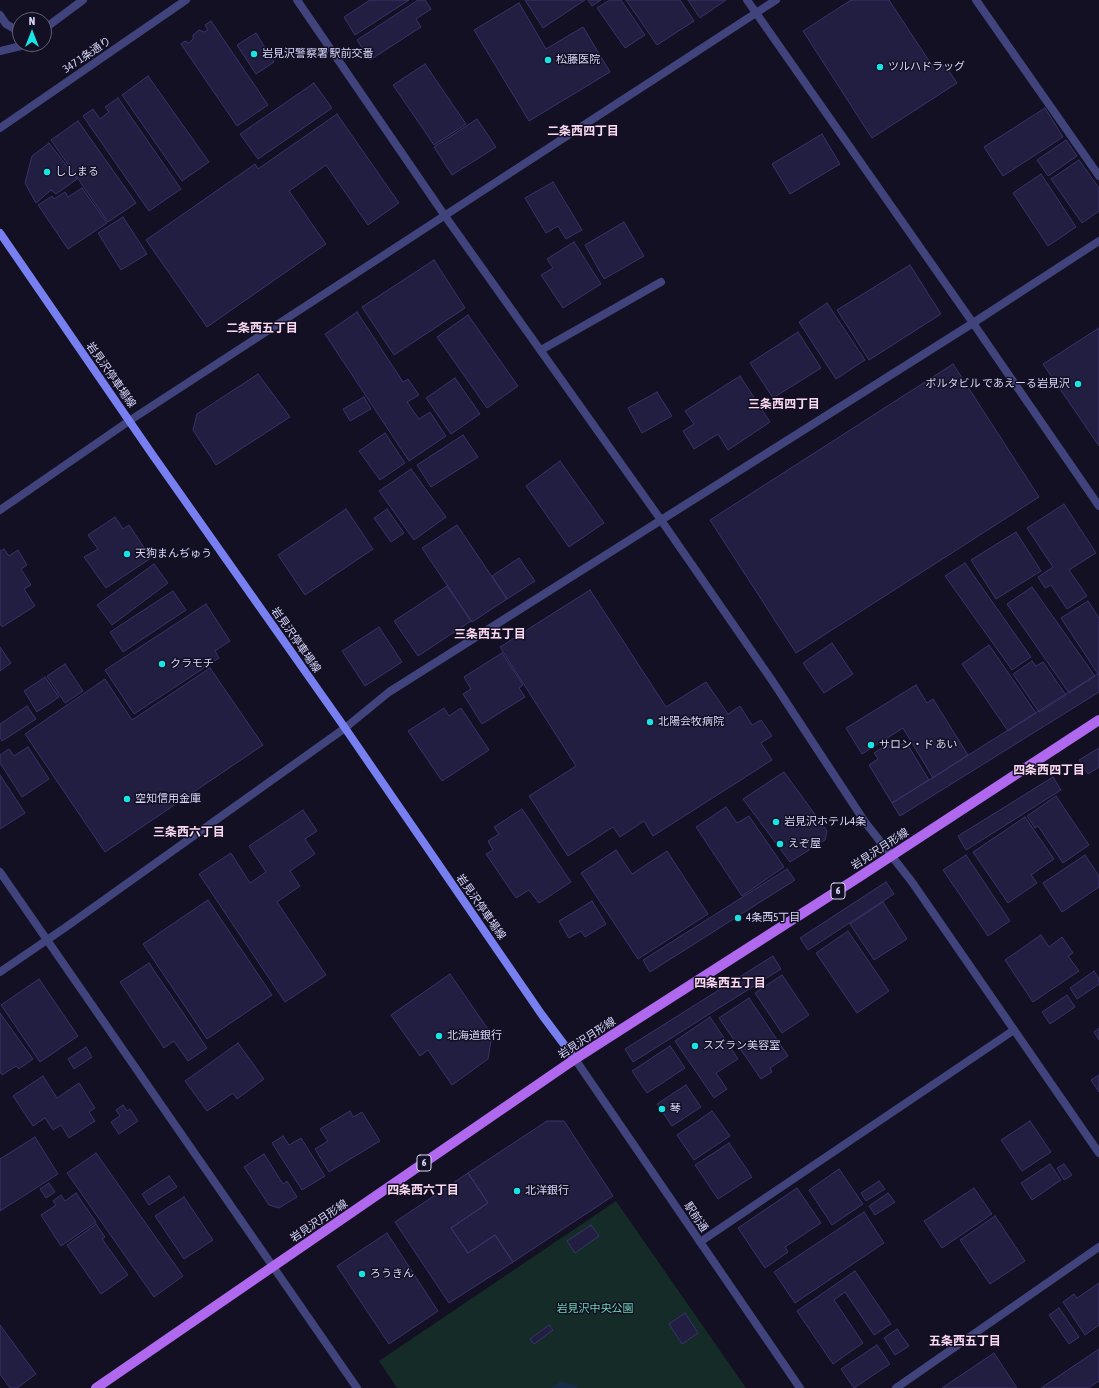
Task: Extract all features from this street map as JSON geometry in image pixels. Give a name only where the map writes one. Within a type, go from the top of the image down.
[{"type":"main road","name":"岩見沢停車場線","points":[[0,233],[129,421],[345,728],[538,1009],[575,1060]]},
{"type":"main road","name":"岩見沢月形線","points":[[96,1388],[575,1060],[1099,720]]},
{"type":"street","points":[[52,23],[83,0]]},
{"type":"street","name":"347 1条通り","points":[[0,128],[186,0]]},
{"type":"street","points":[[297,0],[445,216],[661,520],[771,679],[865,822],[892,855],[1099,1153]]},
{"type":"street","points":[[747,0],[1099,506]]},
{"type":"street","points":[[0,510],[129,421],[776,0]]},
{"type":"street","points":[[976,0],[1099,176]]},
{"type":"street","points":[[0,15],[6,24],[12,27]]},
{"type":"street","points":[[0,51],[12,48]]},
{"type":"street","points":[[0,972],[48,940],[345,728],[389,692],[973,323],[1099,241]]},
{"type":"street","points":[[541,350],[661,282]]},
{"type":"street","points":[[0,872],[358,1388]]},
{"type":"street","points":[[700,1242],[1014,1030]]},
{"type":"street","name":"駅前通","points":[[575,1060],[800,1388]]},
{"type":"street","points":[[896,1388],[1099,1247]]},
{"type":"green space","name":"岩見沢中央公園","points":[[616,1201],[746,1388],[397,1388],[379,1361]]},
{"type":"water","points":[[561,1381],[575,1385],[578,1388],[551,1388]]},
{"type":"building","points":[[370,0],[409,0],[355,35],[344,17]]},
{"type":"building","points":[[418,0],[425,0],[431,9],[416,19],[421,27],[370,60],[357,40]]},
{"type":"building","points":[[525,0],[585,0],[543,28]]},
{"type":"building","points":[[588,0],[601,0],[592,6]]},
{"type":"building","points":[[610,0],[621,0],[645,35],[625,48],[597,8]]},
{"type":"building","points":[[626,0],[680,0],[694,21],[657,45]]},
{"type":"building","points":[[688,0],[726,0],[700,18]]},
{"type":"building","name":"ツルハドラッグ","points":[[851,0],[889,0],[935,70],[945,65],[957,83],[872,138],[803,31]]},
{"type":"building","name":"松藤医院","points":[[519,3],[546,49],[583,27],[610,72],[529,121],[474,30]]},
{"type":"building","points":[[211,21],[268,105],[237,126],[181,44],[185,41],[189,43],[193,39],[193,35],[199,30],[204,32],[208,30],[205,25]]},
{"type":"building","points":[[256,33],[274,62],[256,74],[237,45]]},
{"type":"building","points":[[425,64],[466,124],[434,145],[393,85]]},
{"type":"building","points":[[148,76],[209,162],[182,181],[122,95]]},
{"type":"building","points":[[314,83],[332,108],[258,159],[240,134]]},
{"type":"building","points":[[118,98],[181,189],[149,211],[83,116],[93,109],[100,119],[109,112],[105,107]]},
{"type":"building","points":[[1045,108],[1063,137],[1003,176],[984,147]]},
{"type":"building","points":[[337,114],[399,203],[368,225],[326,165],[289,191],[326,244],[207,327],[146,240],[255,164],[258,169]]},
{"type":"building","points":[[477,119],[496,147],[452,175],[434,147]]},
{"type":"building","points":[[78,121],[136,203],[108,222],[51,140]]},
{"type":"building","points":[[822,134],[840,164],[790,194],[772,164]]},
{"type":"building","points":[[1066,140],[1077,156],[1048,176],[1037,160]]},
{"type":"building","points":[[49,143],[77,179],[56,194],[51,190],[36,203],[25,183],[32,156]]},
{"type":"building","points":[[1079,160],[1099,188],[1099,211],[1082,223],[1051,179]]},
{"type":"building","points":[[1041,174],[1076,227],[1048,246],[1013,193]]},
{"type":"building","points":[[553,182],[582,230],[566,239],[558,226],[546,233],[525,198]]},
{"type":"building","points":[[82,188],[107,223],[68,249],[38,205],[52,196],[54,199],[65,192],[68,197]]},
{"type":"building","points":[[123,217],[147,254],[121,270],[98,233]]},
{"type":"building","points":[[624,222],[644,256],[604,279],[585,245]]},
{"type":"building","points":[[574,242],[601,284],[563,308],[541,275],[553,268],[547,259]]},
{"type":"building","points":[[434,260],[465,308],[394,355],[362,307]]},
{"type":"building","points":[[910,265],[941,314],[869,360],[837,310]]},
{"type":"building","points":[[827,303],[865,360],[836,379],[799,322]]},
{"type":"building","points":[[357,312],[403,382],[408,379],[419,395],[407,402],[419,419],[430,412],[446,436],[409,461],[325,334]]},
{"type":"building","points":[[468,315],[518,386],[487,408],[437,337]]},
{"type":"building","name":"ポルタビル であえーる岩見沢","points":[[1099,328],[1099,446],[1043,364]]},
{"type":"building","points":[[798,332],[821,368],[773,398],[750,363]]},
{"type":"building","points":[[953,364],[1039,497],[796,653],[710,520]]},
{"type":"building","points":[[258,374],[290,417],[216,465],[193,430],[197,414]]},
{"type":"building","points":[[740,376],[770,422],[728,450],[718,434],[694,449],[683,431],[694,424],[685,411]]},
{"type":"building","points":[[455,378],[480,414],[451,434],[426,398]]},
{"type":"building","points":[[657,392],[672,416],[642,433],[628,408]]},
{"type":"building","points":[[364,397],[371,409],[350,421],[343,409]]},
{"type":"building","points":[[385,433],[405,463],[380,480],[359,451]]},
{"type":"building","points":[[463,435],[478,457],[431,487],[417,465]]},
{"type":"building","points":[[560,461],[604,523],[569,547],[526,486]]},
{"type":"building","points":[[411,469],[446,517],[414,540],[379,491]]},
{"type":"building","points":[[1064,504],[1096,553],[1069,570],[1087,596],[1067,609],[1051,585],[1045,588],[1038,577],[1053,567],[1027,528]]},
{"type":"building","points":[[346,509],[373,549],[305,595],[278,555]]},
{"type":"building","points":[[387,509],[404,533],[391,542],[374,518]]},
{"type":"building","points":[[115,517],[123,529],[129,525],[151,558],[106,588],[84,557],[98,549],[88,535]]},
{"type":"building","points":[[457,525],[507,599],[472,622],[422,548]]},
{"type":"building","points":[[1016,532],[1041,571],[996,599],[971,560]]},
{"type":"building","points":[[4,549],[9,556],[18,550],[27,565],[21,569],[31,585],[24,589],[35,606],[2,627],[0,624],[0,551]]},
{"type":"building","points":[[519,558],[535,581],[507,599],[492,576]]},
{"type":"building","points":[[965,563],[1031,657],[1012,670],[945,576]]},
{"type":"building","points":[[154,564],[168,583],[112,625],[97,605]]},
{"type":"building","points":[[447,586],[471,621],[418,656],[394,621]]},
{"type":"building","points":[[1032,587],[1095,676],[1069,693],[1007,604]]},
{"type":"building","name":"北陽会牧病院","points":[[590,590],[666,707],[706,682],[728,714],[740,706],[752,725],[761,720],[772,736],[761,743],[772,760],[653,836],[644,821],[620,837],[613,827],[568,856],[529,796],[576,766],[500,647]]},
{"type":"building","points":[[173,591],[186,610],[123,652],[110,632]]},
{"type":"building","points":[[1088,601],[1099,618],[1098,674],[1061,618]]},
{"type":"building","name":"クラモチ","points":[[206,604],[230,641],[215,651],[219,658],[134,714],[105,670]]},
{"type":"building","points":[[379,627],[402,662],[365,686],[342,651]]},
{"type":"building","points":[[832,643],[853,674],[824,693],[803,663]]},
{"type":"building","points":[[989,645],[1036,713],[1008,731],[962,664]]},
{"type":"building","points":[[0,647],[11,663],[0,671]]},
{"type":"building","points":[[502,653],[523,685],[519,688],[525,697],[482,724],[463,694],[471,689],[464,677]]},
{"type":"building","points":[[1032,661],[1036,666],[1043,662],[1066,695],[1039,712],[1013,674]]},
{"type":"building","points":[[65,664],[83,691],[65,703],[47,676]]},
{"type":"building","name":"空知信用金庫","points":[[210,668],[263,745],[105,852],[25,734],[105,679],[132,720]]},
{"type":"building","points":[[1099,673],[1099,692],[900,816],[892,803]]},
{"type":"building","points":[[45,677],[59,697],[37,712],[24,691]]},
{"type":"building","points":[[916,685],[927,703],[933,699],[968,755],[933,778],[903,728],[862,754],[846,728]]},
{"type":"building","points":[[27,706],[36,719],[2,741],[0,737],[0,724]]},
{"type":"building","points":[[444,708],[449,716],[461,708],[489,750],[442,781],[408,731]]},
{"type":"building","points":[[906,742],[929,780],[892,803],[869,765],[878,759],[874,753],[888,744],[892,750]]},
{"type":"building","points":[[28,747],[49,779],[22,797],[0,763],[0,755],[9,749],[14,756]]},
{"type":"building","points":[[1099,748],[1099,767],[1088,774],[1079,760]]},
{"type":"building","points":[[784,772],[827,831],[825,840],[790,862],[743,799]]},
{"type":"building","points":[[0,775],[25,813],[0,829]]},
{"type":"building","points":[[1053,777],[1061,790],[966,850],[958,836]]},
{"type":"building","points":[[1056,796],[1089,845],[1063,863],[1038,826],[1035,828],[1027,816]]},
{"type":"building","points":[[726,807],[737,823],[749,816],[784,867],[742,896],[696,827]]},
{"type":"building","points":[[522,809],[571,882],[539,903],[529,890],[516,898],[486,854],[493,850],[488,841],[499,834],[494,827]]},
{"type":"building","points":[[303,810],[317,831],[305,839],[315,854],[290,871],[300,886],[277,902],[326,975],[285,1002],[199,874],[231,853],[250,883],[266,872],[249,846]]},
{"type":"building","points":[[1025,817],[1054,859],[1031,875],[1037,883],[1008,903],[973,852]]},
{"type":"building","points":[[616,850],[632,874],[667,851],[708,914],[638,959],[581,873]]},
{"type":"building","points":[[966,855],[1010,921],[988,936],[943,870]]},
{"type":"building","points":[[1085,855],[1099,876],[1099,887],[1062,912],[1043,883]]},
{"type":"building","points":[[787,869],[795,880],[650,972],[643,960]]},
{"type":"building","points":[[886,882],[894,894],[808,950],[800,938]]},
{"type":"building","points":[[208,900],[272,995],[207,1039],[143,944]]},
{"type":"building","points":[[592,901],[606,924],[585,937],[581,931],[569,938],[559,921]]},
{"type":"building","points":[[883,902],[907,939],[874,960],[850,924]]},
{"type":"building","points":[[848,931],[889,991],[857,1013],[816,953]]},
{"type":"building","points":[[1041,935],[1049,947],[1062,937],[1073,953],[1068,956],[1079,971],[1033,1002],[1005,960]]},
{"type":"building","points":[[773,956],[781,969],[633,1062],[625,1049]]},
{"type":"building","points":[[149,963],[207,1048],[188,1061],[174,1041],[164,1048],[120,982]]},
{"type":"building","points":[[1094,971],[1099,979],[1099,984],[1077,999],[1070,988]]},
{"type":"building","points":[[450,974],[492,1035],[488,1059],[452,1085],[428,1050],[420,1056],[391,1015]]},
{"type":"building","points":[[782,975],[809,1015],[782,1033],[755,993]]},
{"type":"building","points":[[39,979],[78,1036],[40,1062],[1,1005]]},
{"type":"building","points":[[1067,995],[1075,1007],[1050,1024],[1042,1012]]},
{"type":"building","points":[[749,998],[788,1056],[770,1068],[772,1072],[761,1079],[719,1018]]},
{"type":"building","points":[[0,1013],[33,1059],[19,1069],[16,1066],[2,1075],[0,1072]]},
{"type":"building","points":[[710,1017],[738,1059],[716,1073],[727,1089],[714,1098],[675,1041]]},
{"type":"building","points":[[1099,1028],[1099,1040],[1094,1032]]},
{"type":"building","points":[[238,1043],[264,1079],[237,1099],[233,1093],[207,1111],[185,1081]]},
{"type":"building","points":[[670,1046],[685,1068],[647,1093],[632,1071]]},
{"type":"building","points":[[86,1047],[92,1057],[74,1069],[68,1059]]},
{"type":"building","points":[[1099,1075],[1099,1092],[1091,1080]]},
{"type":"building","points":[[43,1076],[57,1098],[79,1083],[95,1108],[89,1112],[95,1121],[69,1138],[61,1125],[53,1130],[45,1118],[33,1126],[13,1096]]},
{"type":"building","points":[[686,1085],[701,1107],[672,1126],[657,1104]]},
{"type":"building","points":[[123,1105],[127,1111],[130,1109],[138,1121],[119,1134],[111,1122],[120,1116],[116,1110]]},
{"type":"building","points":[[350,1111],[353,1117],[362,1112],[380,1141],[329,1172],[315,1149],[328,1141],[320,1129]]},
{"type":"building","points":[[712,1111],[730,1136],[694,1160],[677,1135]]},
{"type":"building","points":[[547,1121],[564,1121],[613,1196],[513,1262],[495,1235],[468,1253],[451,1228],[488,1203],[468,1173]]},
{"type":"building","points":[[1030,1121],[1051,1152],[1022,1171],[1001,1140]]},
{"type":"building","points":[[283,1136],[289,1145],[301,1138],[325,1176],[302,1190],[272,1143]]},
{"type":"building","points":[[35,1137],[58,1174],[0,1211],[0,1159]]},
{"type":"building","points":[[729,1143],[752,1177],[718,1199],[695,1165]]},
{"type":"building","points":[[96,1153],[183,1276],[154,1297],[67,1173]]},
{"type":"building","points":[[264,1154],[283,1184],[287,1181],[297,1197],[279,1208],[269,1205],[244,1167]]},
{"type":"building","points":[[1050,1164],[1061,1180],[1032,1200],[1021,1183]]},
{"type":"building","points":[[1064,1164],[1072,1175],[1064,1180],[1057,1168]]},
{"type":"building","points":[[839,1169],[863,1204],[832,1225],[809,1190]]},
{"type":"building","points":[[468,1173],[488,1203],[451,1228],[468,1253],[495,1235],[513,1262],[449,1303],[395,1222]]},
{"type":"building","points":[[169,1176],[177,1187],[149,1205],[142,1194]]},
{"type":"building","points":[[879,1181],[885,1189],[866,1201],[861,1193]]},
{"type":"building","points":[[49,1183],[55,1192],[46,1198],[40,1189]]},
{"type":"building","points":[[797,1188],[821,1223],[785,1247],[788,1252],[765,1268],[738,1228]]},
{"type":"building","points":[[974,1188],[992,1214],[942,1248],[924,1221]]},
{"type":"building","points":[[76,1193],[96,1222],[61,1246],[41,1215],[56,1205],[53,1201],[61,1195],[65,1201]]},
{"type":"building","points":[[888,1193],[895,1202],[875,1215],[869,1206]]},
{"type":"building","points":[[184,1197],[213,1240],[184,1259],[155,1216]]},
{"type":"building","points":[[864,1212],[884,1243],[795,1303],[774,1272]]},
{"type":"building","points":[[995,1216],[1025,1261],[990,1284],[960,1240]]},
{"type":"building","points":[[96,1224],[105,1237],[102,1239],[128,1275],[101,1294],[67,1245]]},
{"type":"building","points":[[591,1225],[599,1236],[575,1253],[567,1241]]},
{"type":"building","points":[[387,1233],[438,1311],[389,1344],[337,1266]]},
{"type":"building","points":[[855,1271],[891,1324],[874,1335],[845,1292],[834,1300],[863,1343],[833,1364],[797,1311]]},
{"type":"building","points":[[1099,1283],[1099,1325],[1085,1335],[1063,1302],[1074,1294],[1077,1298]]},
{"type":"building","points":[[1059,1308],[1079,1337],[1069,1344],[1049,1315]]},
{"type":"building","points":[[685,1313],[698,1333],[682,1344],[669,1324]]},
{"type":"building","points":[[0,1325],[36,1374],[17,1388],[10,1388],[0,1374]]},
{"type":"building","points":[[549,1325],[553,1330],[534,1344],[530,1339]]},
{"type":"building","points":[[897,1329],[909,1346],[895,1355],[884,1338]]},
{"type":"building","points":[[877,1345],[890,1364],[854,1388],[841,1369]]},
{"type":"building","points":[[1099,1349],[1099,1381],[1088,1388],[1041,1388]]},
{"type":"building","points":[[994,1353],[1017,1388],[942,1388]]},
{"type":"place","name":"岩見沢警察署 駅前交番","points":[[254,54]]},
{"type":"place","name":"松藤医院","points":[[548,60]]},
{"type":"place","name":"ツルハドラッグ","points":[[880,67]]},
{"type":"place","name":"ししまる","points":[[47,172]]},
{"type":"place","name":"ポルタビル であえーる岩見沢","points":[[1078,384]]},
{"type":"place","name":"天狗まんぢゅう","points":[[127,554]]},
{"type":"place","name":"クラモチ","points":[[162,664]]},
{"type":"place","name":"北陽会牧病院","points":[[650,722]]},
{"type":"place","name":"サロン・ド あい","points":[[871,745]]},
{"type":"place","name":"空知信用金庫","points":[[127,799]]},
{"type":"place","name":"岩見沢ホテル4条","points":[[776,822]]},
{"type":"place","name":"えぞ屋","points":[[780,844]]},
{"type":"place","name":"4条西5丁目","points":[[738,918]]},
{"type":"place","name":"北海道銀行","points":[[439,1036]]},
{"type":"place","name":"スズラン美容室","points":[[695,1046]]},
{"type":"place","name":"琴","points":[[662,1109]]},
{"type":"place","name":"北洋銀行","points":[[517,1191]]},
{"type":"place","name":"ろうきん","points":[[362,1274]]},
{"type":"district","name":"二条西四丁目","points":[[583,131]]},
{"type":"district","name":"二条西五丁目","points":[[262,328]]},
{"type":"district","name":"三条西四丁目","points":[[784,404]]},
{"type":"district","name":"三条西五丁目","points":[[490,634]]},
{"type":"district","name":"四条西四丁目","points":[[1049,770]]},
{"type":"district","name":"三条西六丁目","points":[[189,832]]},
{"type":"district","name":"四条西五丁目","points":[[730,983]]},
{"type":"district","name":"四条西六丁目","points":[[423,1190]]},
{"type":"district","name":"五条西五丁目","points":[[965,1341]]}]
